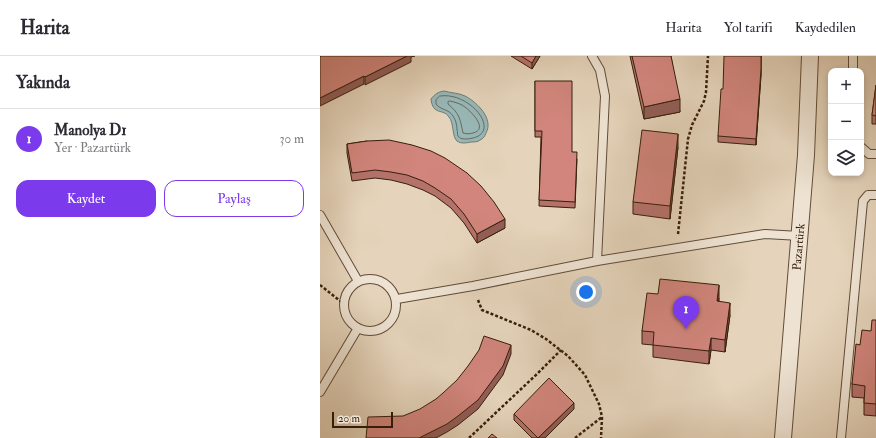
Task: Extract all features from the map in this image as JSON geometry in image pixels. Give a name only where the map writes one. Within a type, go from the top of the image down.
[{"type":"street","name":"Pazartürk","points":[[783,438],[806,155],[810,56]]},
{"type":"lane","points":[[592,56],[600,70],[605,96],[597,261]]},
{"type":"lane","points":[[853,56],[853,68]]},
{"type":"lane","points":[[864,150],[869,154],[876,154]]},
{"type":"lane","points":[[841,438],[863,201],[868,195],[876,195]]},
{"type":"lane","points":[[320,215],[358,281]]},
{"type":"lane","points":[[397,299],[473,286],[597,261],[765,234],[800,236]]},
{"type":"lane","points":[[374,278],[389,285],[397,299],[396,314],[387,326],[372,331],[358,328],[347,318],[344,304],[347,291],[358,281],[374,278]]},
{"type":"lane","points":[[320,392],[358,328]]},
{"type":"path","points":[[677,248],[688,139],[692,125],[704,101],[708,56]]},
{"type":"path","points":[[320,285],[344,304]]},
{"type":"path","points":[[473,286],[482,310],[531,330],[546,339],[568,356],[585,375],[599,404],[602,417],[601,438]]},
{"type":"path","points":[[469,438],[561,350]]},
{"type":"path","points":[[575,438],[602,417]]},
{"type":"water","points":[[444,91],[465,96],[474,102],[483,112],[488,122],[488,128],[482,139],[477,142],[464,143],[455,139],[451,120],[447,114],[436,110],[432,104],[432,97]]},
{"type":"building","points":[[321,56],[407,56],[320,98]]},
{"type":"building","points":[[521,56],[536,56],[532,63]]},
{"type":"building","points":[[632,56],[671,56],[680,99],[644,107]]},
{"type":"building","points":[[724,56],[761,56],[756,139],[718,136],[721,89],[723,89]]},
{"type":"building","points":[[535,81],[572,81],[572,152],[577,152],[575,202],[539,200],[542,131],[535,131]]},
{"type":"building","points":[[876,85],[876,116],[872,115]]},
{"type":"building","points":[[642,130],[678,134],[670,206],[633,202]]},
{"type":"building","points":[[389,140],[431,151],[445,158],[467,173],[481,186],[505,219],[477,234],[464,214],[451,199],[423,181],[407,175],[375,170],[352,173],[347,144]]},
{"type":"building","points":[[660,279],[719,285],[717,301],[730,303],[725,340],[711,338],[709,351],[653,345],[654,332],[642,331],[647,293],[658,294]]},
{"type":"building","points":[[872,320],[876,320],[876,404],[864,403],[865,386],[852,384],[856,344],[860,345],[862,330],[871,331]]},
{"type":"building","points":[[484,336],[511,345],[503,366],[478,400],[447,424],[419,438],[366,438],[368,417],[403,416],[420,409],[443,393],[457,380],[468,366],[479,350]]},
{"type":"building","points":[[549,378],[574,403],[538,438],[514,414]]},
{"type":"building","points":[[492,434],[497,438],[488,438]]},
{"type":"place","name":"Manolya D1","points":[[686,329]]}]
